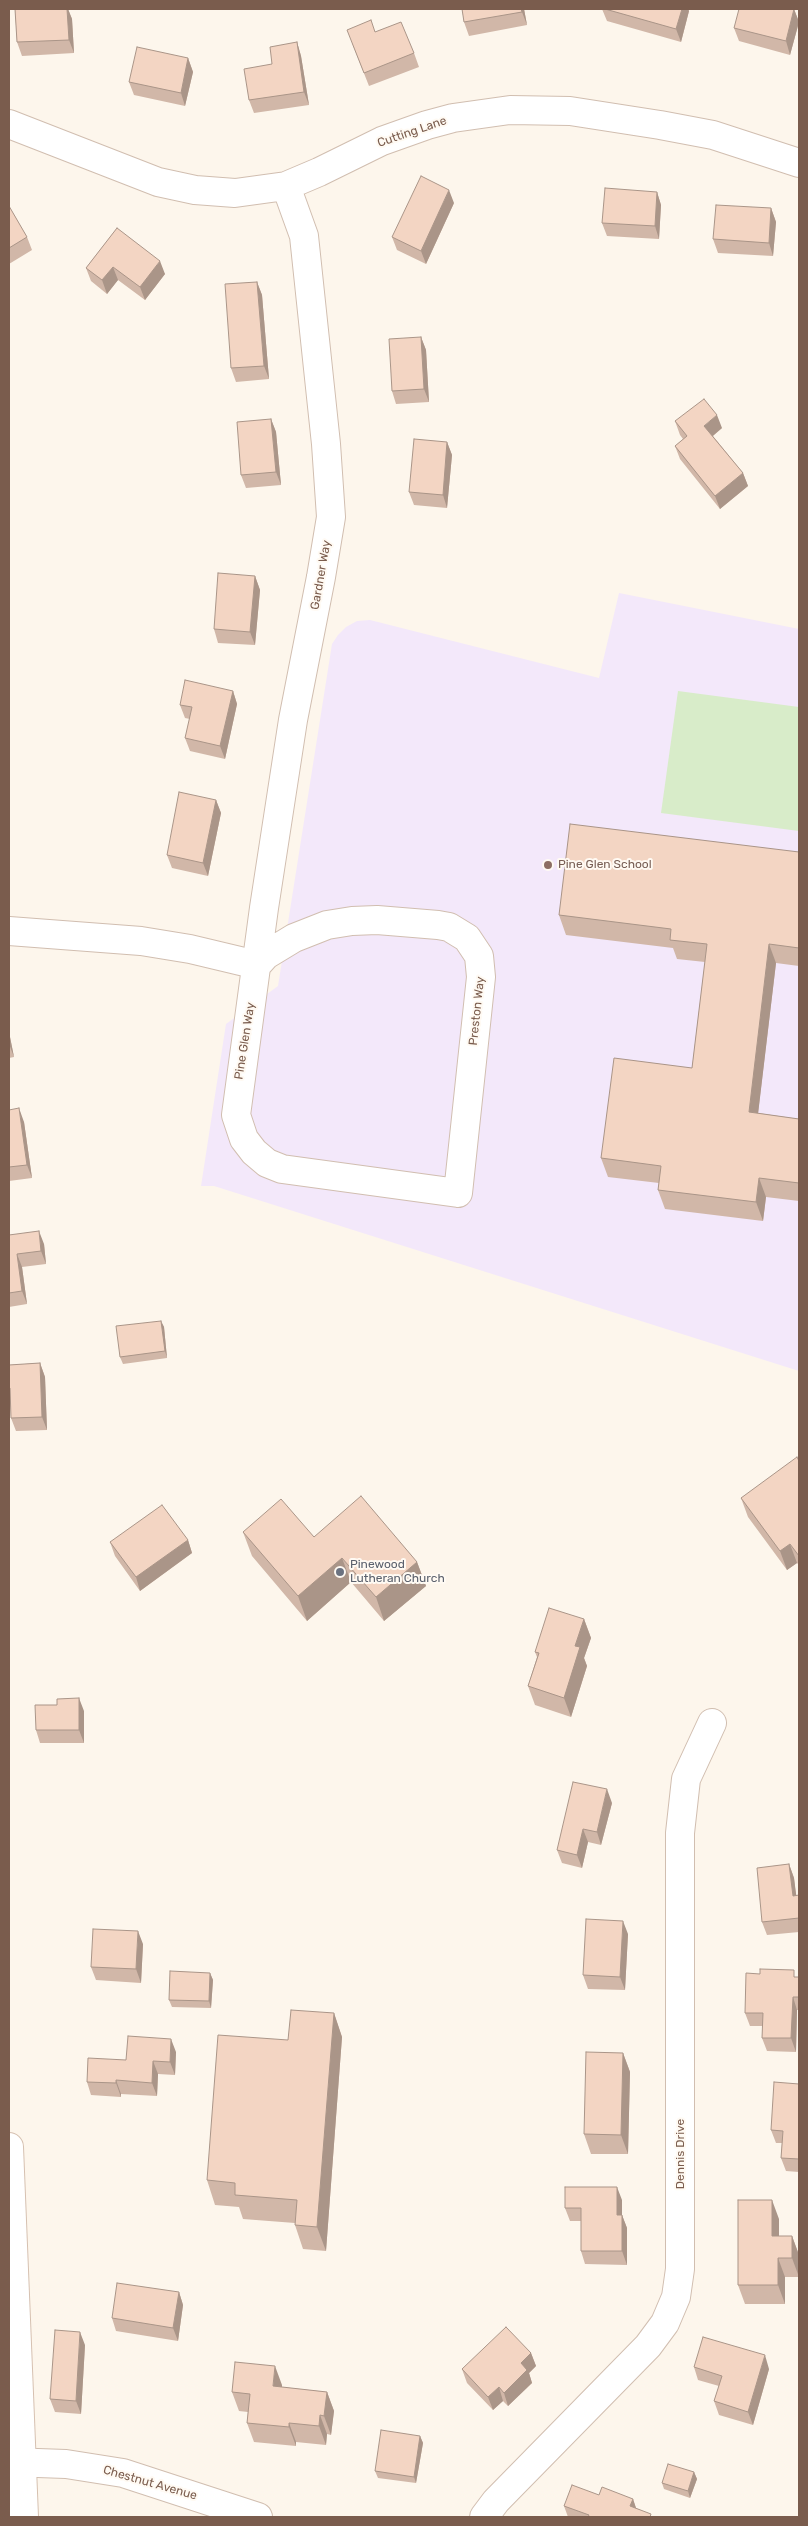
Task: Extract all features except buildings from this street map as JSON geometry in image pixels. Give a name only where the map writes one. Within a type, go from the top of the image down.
[{"type":"street","name":"Cutting Lane","points":[[9,124],[150,179],[178,187],[235,193],[286,186],[399,134],[453,118],[510,110],[570,111],[660,125],[722,138],[799,163]]},
{"type":"street","name":"Gardner Way","points":[[257,965],[291,730],[331,517],[326,444],[304,243],[286,186]]},
{"type":"street","name":"Preston Way","points":[[257,965],[266,955],[294,938],[327,925],[352,921],[377,920],[438,925],[449,927],[467,938],[479,956],[482,977],[458,1193]]},
{"type":"street","points":[[9,932],[141,941],[190,949],[257,965]]},
{"type":"street","name":"Pine Glen Way","points":[[257,965],[236,1106],[240,1131],[254,1152],[267,1163],[282,1169],[458,1193]]},
{"type":"street","name":"Dennis Drive","points":[[484,2517],[496,2501],[648,2346],[665,2323],[676,2297],[680,2259],[680,1833],[686,1779],[712,1723]]},
{"type":"street","points":[[9,2147],[15,2462],[24,2517]]},
{"type":"street","name":"Chestnut Avenue","points":[[15,2462],[80,2466],[123,2473],[258,2517]]},
{"type":"shaded area","name":"Pine Glen School","points":[[619,593],[799,629],[799,1371],[214,1186],[201,1186],[226,1024],[278,986],[332,644],[338,635],[346,627],[357,621],[370,620],[599,678]]},
{"type":"green space","points":[[678,691],[799,707],[799,831],[661,813]]},
{"type":"place","name":"Pine Glen School","points":[[548,865]]},
{"type":"place","name":"Pinewood Lutheran Church","points":[[340,1572]]}]
